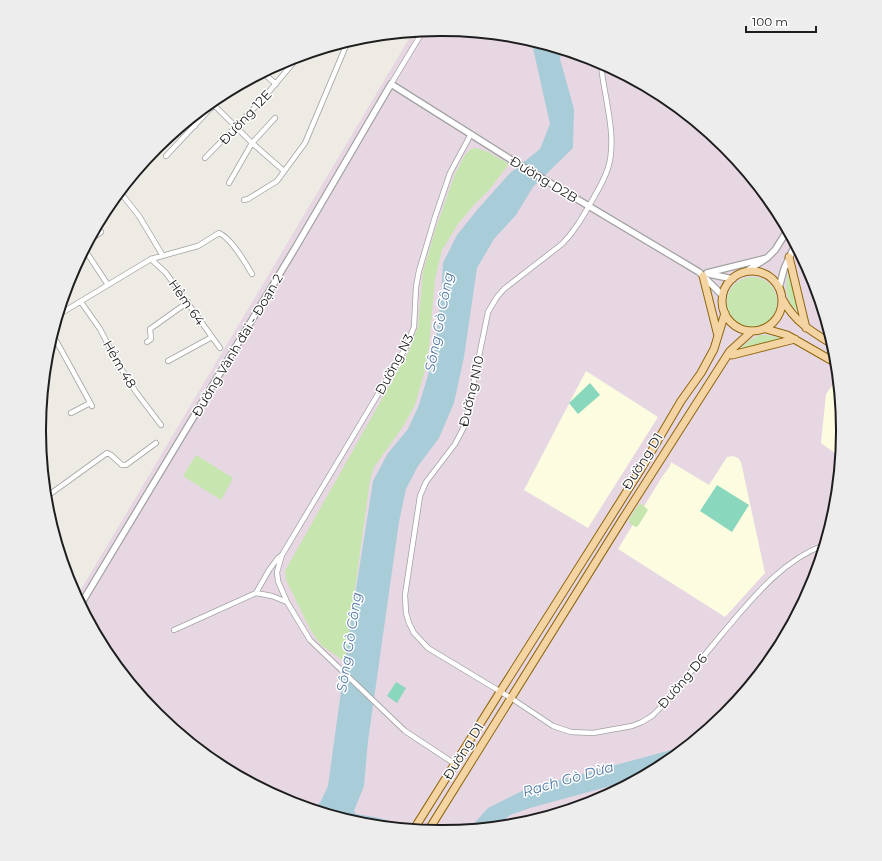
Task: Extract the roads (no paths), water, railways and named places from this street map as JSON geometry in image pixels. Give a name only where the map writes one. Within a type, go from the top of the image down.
[{"type":"main road","points":[[789,257],[806,328]]},
{"type":"main road","points":[[782,298],[782,307],[779,316],[773,323],[766,328],[752,331],[743,330],[729,320],[723,305],[725,290],[733,279],[745,272],[761,272],[775,281],[782,298],[793,315],[806,328],[825,339]]},
{"type":"main road","points":[[703,274],[718,338]]},
{"type":"main road","name":"Đường D1","points":[[417,824],[594,544],[681,401],[701,373],[714,349],[725,313]]},
{"type":"main road","points":[[766,328],[788,335],[829,359]]},
{"type":"main road","name":"Đường D1","points":[[435,825],[511,698],[681,427],[730,351],[752,331]]},
{"type":"main road","points":[[730,357],[795,339]]},
{"type":"main road","name":"Đường D1","points":[[681,427],[688,423],[735,347]]},
{"type":"main road","points":[[594,544],[604,550]]},
{"type":"street","points":[[391,84],[419,37]]},
{"type":"street","points":[[244,200],[248,199],[276,180],[305,143],[343,48]]},
{"type":"street","name":"Đường 12E","points":[[205,158],[236,128],[291,66]]},
{"type":"street","name":"Đường N10","points":[[511,698],[428,648],[414,633],[409,623],[406,613],[405,595],[420,496],[426,482],[455,444],[465,426],[486,321],[492,304],[504,289],[570,237],[605,178],[611,152],[611,138],[602,71]]},
{"type":"street","points":[[267,77],[276,84]]},
{"type":"street","name":"Đường D2B","points":[[391,84],[510,159],[703,274],[723,296]]},
{"type":"street","name":"Đường Vành đai - Đoạn 2","points":[[84,599],[297,245],[391,84]]},
{"type":"street","points":[[216,107],[252,144],[284,171]]},
{"type":"street","points":[[166,156],[205,115]]},
{"type":"street","points":[[228,183],[252,144],[275,118]]},
{"type":"street","name":"Đường N3","points":[[455,764],[405,731],[310,640],[287,602],[278,581],[277,572],[282,555],[405,349],[414,327],[416,287],[419,271],[435,217],[450,173],[470,134]]},
{"type":"street","points":[[123,196],[139,216],[163,256]]},
{"type":"street","points":[[65,312],[151,259],[198,246],[219,233],[230,240],[252,274]]},
{"type":"street","points":[[745,272],[767,258],[775,250],[784,235]]},
{"type":"street","points":[[779,288],[784,269],[792,251]]},
{"type":"street","points":[[88,254],[108,285]]},
{"type":"street","points":[[703,274],[767,258]]},
{"type":"street","name":"Hẻm 64","points":[[151,259],[166,272],[220,348]]},
{"type":"street","name":"Đường D2B","points":[[703,274],[733,279]]},
{"type":"street","name":"Hẻm 48","points":[[81,302],[100,329],[118,364],[136,392],[161,425]]},
{"type":"street","points":[[147,342],[151,339],[150,329],[188,302]]},
{"type":"street","points":[[168,361],[212,337]]},
{"type":"street","points":[[57,343],[91,405],[71,413]]},
{"type":"street","points":[[52,492],[107,453],[111,454],[122,465],[126,465],[156,443]]},
{"type":"street","name":"Đường D6","points":[[511,698],[553,726],[571,732],[593,733],[621,729],[642,722],[652,716],[666,702],[744,608],[774,576],[800,556],[818,547]]},
{"type":"street","name":"Đường N3","points":[[256,593],[269,570],[282,555]]},
{"type":"street","points":[[174,630],[256,593],[272,596],[287,602]]},
{"type":"water","name":"Sông Gò Công","points":[[533,48],[543,49],[561,55],[560,59],[574,109],[573,148],[533,187],[516,215],[494,239],[477,268],[464,357],[454,403],[439,438],[418,466],[406,489],[399,522],[368,741],[364,786],[354,811],[356,814],[395,822],[339,812],[318,805],[328,786],[347,647],[373,481],[388,453],[408,429],[419,405],[434,355],[441,298],[443,263],[457,235],[477,210],[510,173],[540,149],[550,124]]},
{"type":"water","name":"Rạch Gò Dừa","points":[[672,750],[660,759],[611,786],[530,808],[510,815],[505,820],[474,823],[488,808],[526,789]]}]
